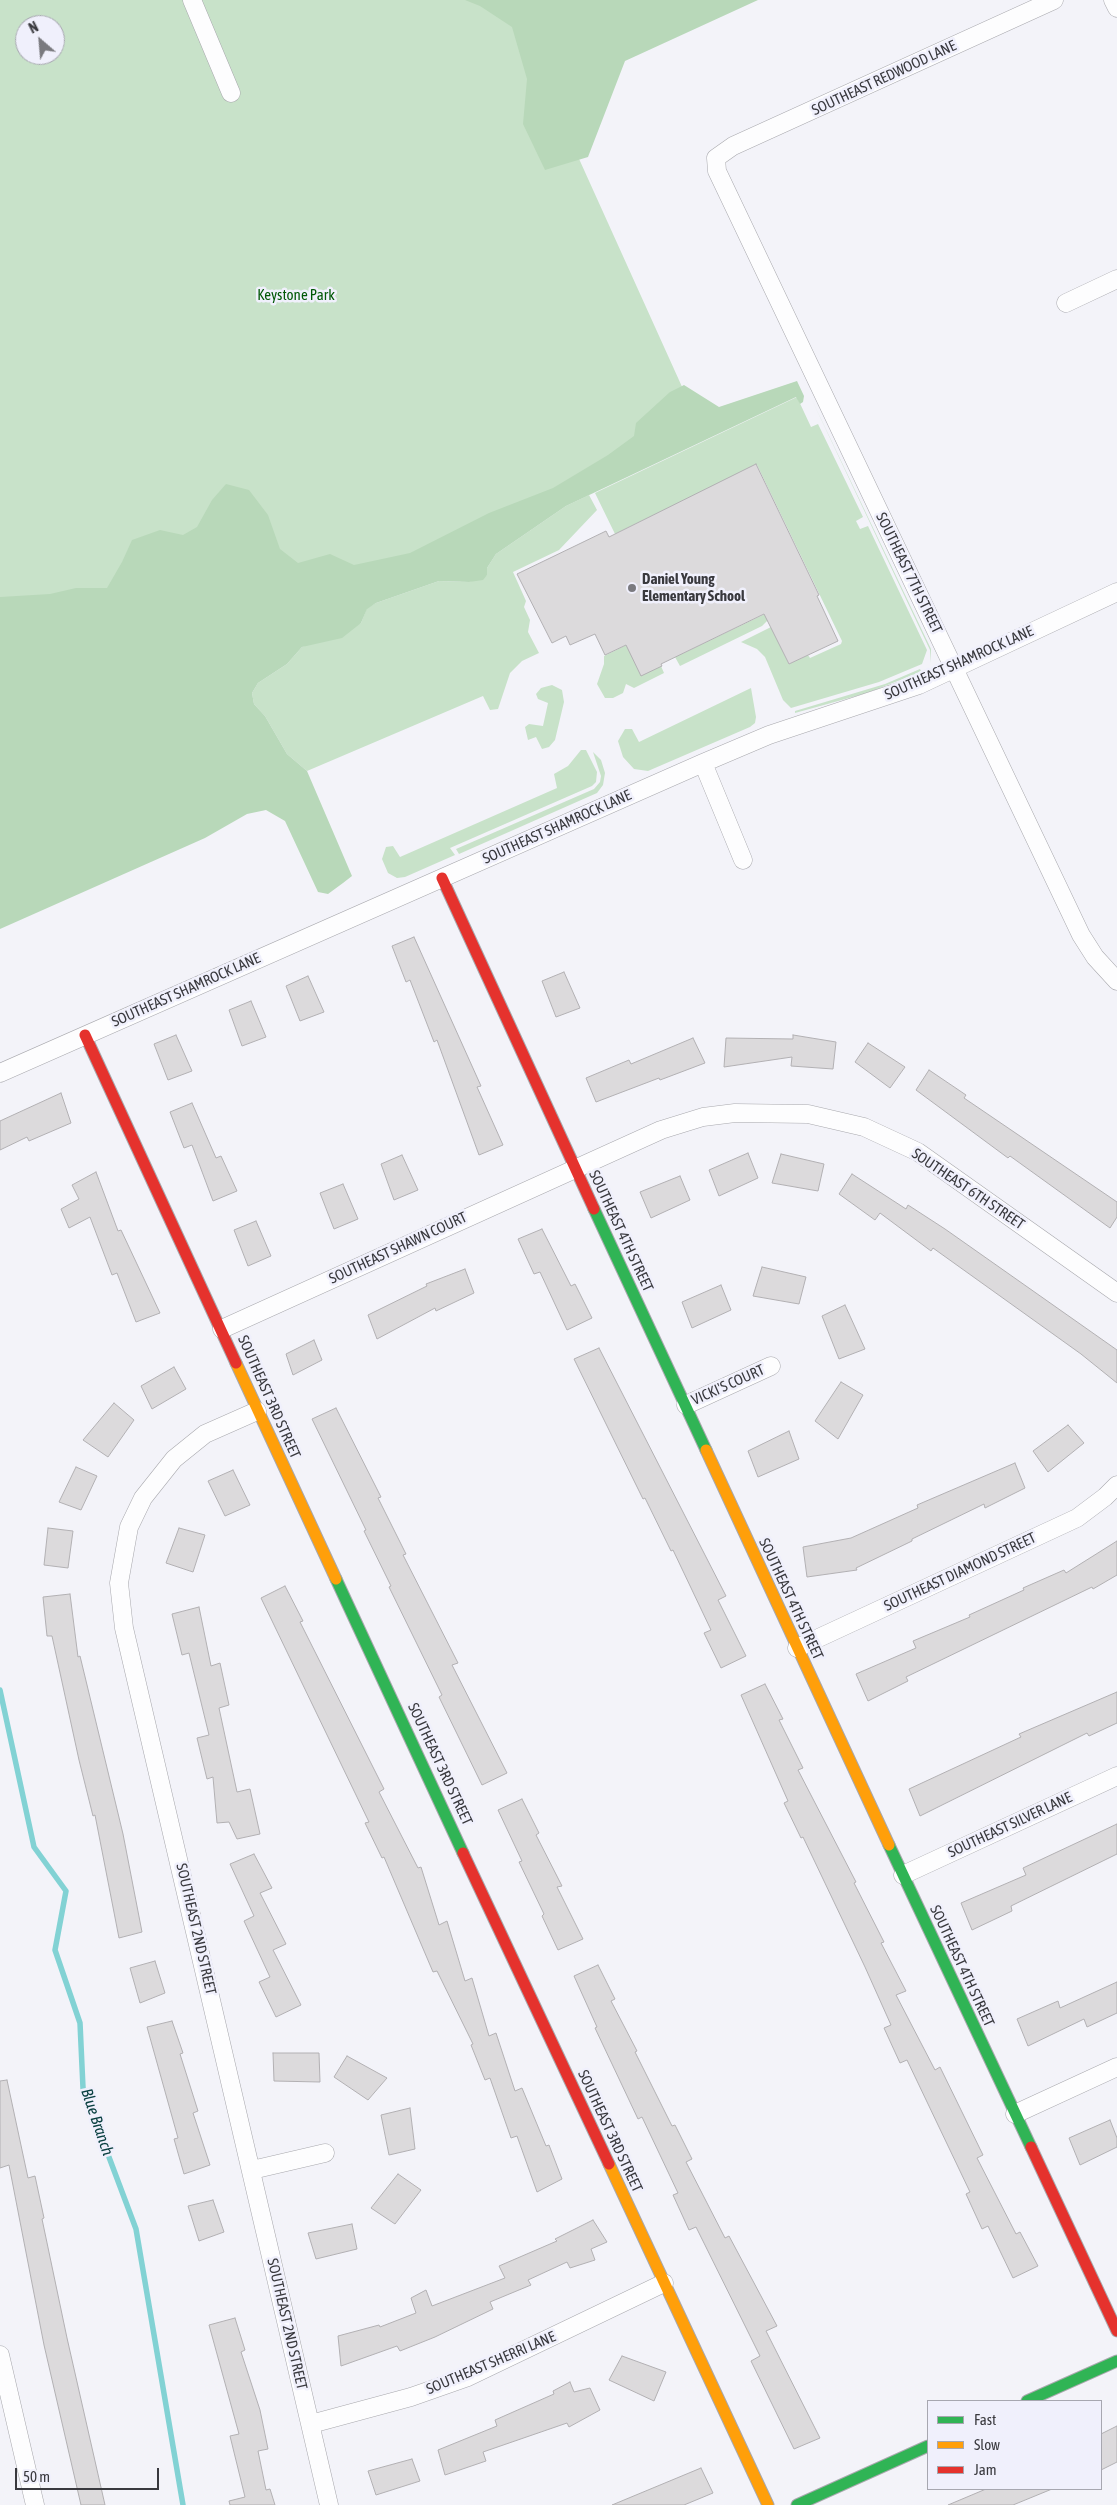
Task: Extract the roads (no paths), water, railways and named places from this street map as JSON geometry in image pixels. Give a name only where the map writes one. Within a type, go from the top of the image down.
[{"type":"street","points":[[192,0],[231,93]]},
{"type":"street","name":"SOUTHEAST REDWOOD LANE","points":[[716,158],[733,146],[1054,0]]},
{"type":"street","points":[[1113,0],[1117,8]]},
{"type":"street","name":"SOUTHEAST 7TH STREET","points":[[716,158],[717,170],[723,185],[1081,935],[1095,957],[1117,981]]},
{"type":"street","points":[[1066,303],[1117,279]]},
{"type":"street","name":"SOUTHEAST SHAMROCK LANE","points":[[0,1073],[703,763],[769,736],[919,685],[1117,592]]},
{"type":"street","points":[[703,763],[743,860]]},
{"type":"street","name":"SOUTHEAST 4TH STREET","points":[[442,878],[574,1168],[686,1405],[796,1648],[1117,2331]]},
{"type":"street","name":"SOUTHEAST 3RD STREET","points":[[85,1035],[222,1329],[258,1411],[768,2505]]},
{"type":"street","name":"SOUTHEAST 6TH STREET","points":[[574,1168],[661,1130],[703,1118],[766,1112],[808,1114],[864,1127],[918,1152],[1117,1293]]},
{"type":"street","name":"SOUTHEAST SHAWN COURT","points":[[222,1329],[574,1168]]},
{"type":"street","name":"VICKI'S COURT","points":[[686,1405],[771,1366]]},
{"type":"street","name":"SOUTHEAST 2ND STREET","points":[[258,1411],[205,1434],[174,1459],[143,1498],[129,1527],[119,1583],[124,1628],[329,2505]]},
{"type":"street","name":"SOUTHEAST DIAMOND STREET","points":[[796,1648],[1077,1518],[1105,1498],[1117,1485]]},
{"type":"street","name":"SOUTHEAST SILVER LANE","points":[[903,1875],[1117,1776]]},
{"type":"street","points":[[1015,2114],[1117,2067]]},
{"type":"street","points":[[252,2170],[325,2153]]},
{"type":"street","name":"SOUTHEAST SHERRI LANE","points":[[311,2424],[411,2397],[468,2377],[664,2284]]},
{"type":"street","points":[[0,2355],[35,2505]]},
{"type":"street","points":[[1030,2400],[1117,2361]]},
{"type":"street","points":[[797,2505],[927,2446]]},
{"type":"waterway","name":"Blue Branch","points":[[0,1690],[34,1847],[66,1891],[55,1950],[80,2023],[83,2088],[136,2229],[183,2505]]},
{"type":"place","name":"Daniel Young Elementary School","points":[[632,588]]},
{"type":"park label","name":"Keystone Park","points":[[296,295]]}]
